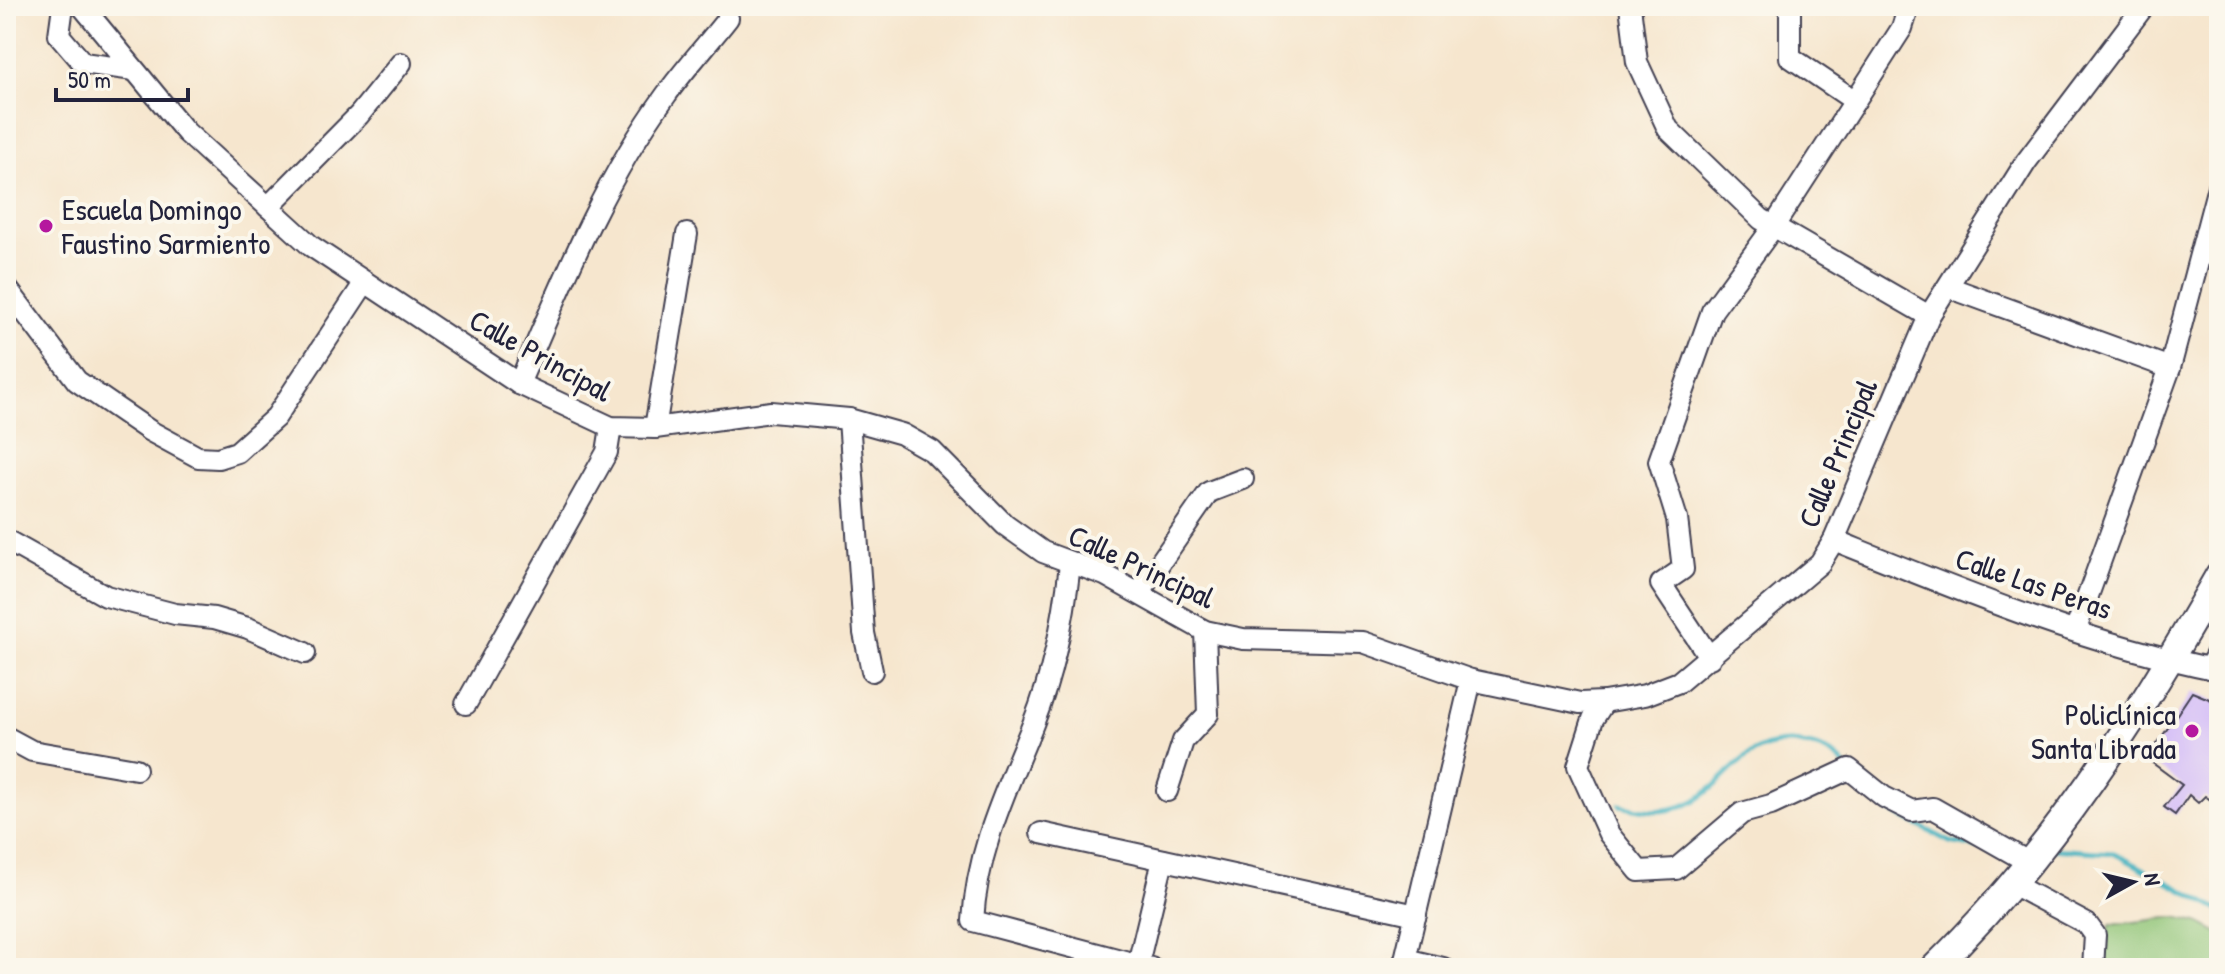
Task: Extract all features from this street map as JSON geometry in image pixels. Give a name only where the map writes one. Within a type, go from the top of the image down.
[{"type":"main road","points":[[1934,968],[2012,884],[2027,860],[2066,817],[2171,659],[2219,575]]},
{"type":"street","points":[[63,6],[59,35],[83,63],[134,70]]},
{"type":"street","name":"Calle Principal","points":[[82,6],[186,132],[311,246],[519,384],[611,427],[655,428],[771,412],[849,419],[902,434],[932,451],[1005,525],[1043,552],[1105,575],[1205,631],[1243,639],[1363,642],[1471,680],[1580,703],[1645,695],[1679,682],[1820,563],[1834,540],[1929,316],[2026,162],[2144,6]]},
{"type":"street","points":[[1630,6],[1637,62],[1668,129],[1761,219],[1929,316]]},
{"type":"street","points":[[1790,6],[1790,57],[1855,101]]},
{"type":"street","points":[[1710,658],[1661,584],[1683,569],[1677,519],[1659,461],[1712,311],[1774,226],[1855,101],[1902,28],[1909,6]]},
{"type":"street","points":[[519,384],[587,226],[607,188],[666,94],[728,18]]},
{"type":"street","points":[[268,207],[359,115],[401,63]]},
{"type":"street","points":[[2076,629],[2170,368],[2219,183]]},
{"type":"street","points":[[655,428],[687,234]]},
{"type":"street","points":[[6,287],[77,381],[150,431],[198,457],[218,458],[237,452],[276,417],[365,282]]},
{"type":"street","points":[[1948,287],[2170,368]]},
{"type":"street","points":[[849,419],[864,633],[872,671]]},
{"type":"street","points":[[466,704],[607,452],[611,427]]},
{"type":"street","points":[[1139,593],[1209,492],[1243,479]]},
{"type":"street","points":[[6,540],[106,596],[175,614],[214,618],[248,628],[305,653]]},
{"type":"street","name":"Calle Las Peras","points":[[1834,540],[1954,588],[2171,659],[2214,669]]},
{"type":"street","points":[[1070,564],[1063,623],[1052,668],[1034,722],[995,810],[974,901],[973,921],[1145,966],[1163,860]]},
{"type":"street","points":[[1167,791],[1183,741],[1208,714],[1205,631]]},
{"type":"street","points":[[2214,669],[2219,649]]},
{"type":"street","points":[[1443,968],[1404,964],[1471,680]]},
{"type":"street","points":[[1604,702],[1593,719],[1578,766],[1609,834],[1639,871],[1676,869],[1742,813],[1771,805],[1847,770],[1884,797],[1912,811],[1933,808],[2027,860]]},
{"type":"street","points":[[6,737],[32,751],[136,769]]},
{"type":"street","points":[[1041,833],[1416,915]]},
{"type":"street","points":[[2012,884],[2087,924],[2095,935],[2093,968]]},
{"type":"green space","points":[[2175,917],[2198,922],[2219,933],[2219,968],[2101,968],[2110,925]]},
{"type":"building","name":"Policlínica Santa Librada","points":[[2192,692],[2219,703],[2219,806],[2205,796],[2198,803],[2189,795],[2175,815],[2164,807],[2182,785],[2147,759]]},
{"type":"waterway","points":[[1620,805],[1657,811],[1691,803],[1709,791],[1740,761],[1773,745],[1813,746],[1836,757],[1845,766]]},
{"type":"waterway","points":[[1885,808],[1950,842],[1993,850]]},
{"type":"waterway","points":[[2051,849],[2114,853],[2219,910]]},
{"type":"place","name":"Escuela Domingo Faustino Sarmiento","points":[[46,226]]},
{"type":"place","name":"Policlínica Santa Librada","points":[[2192,731]]}]
